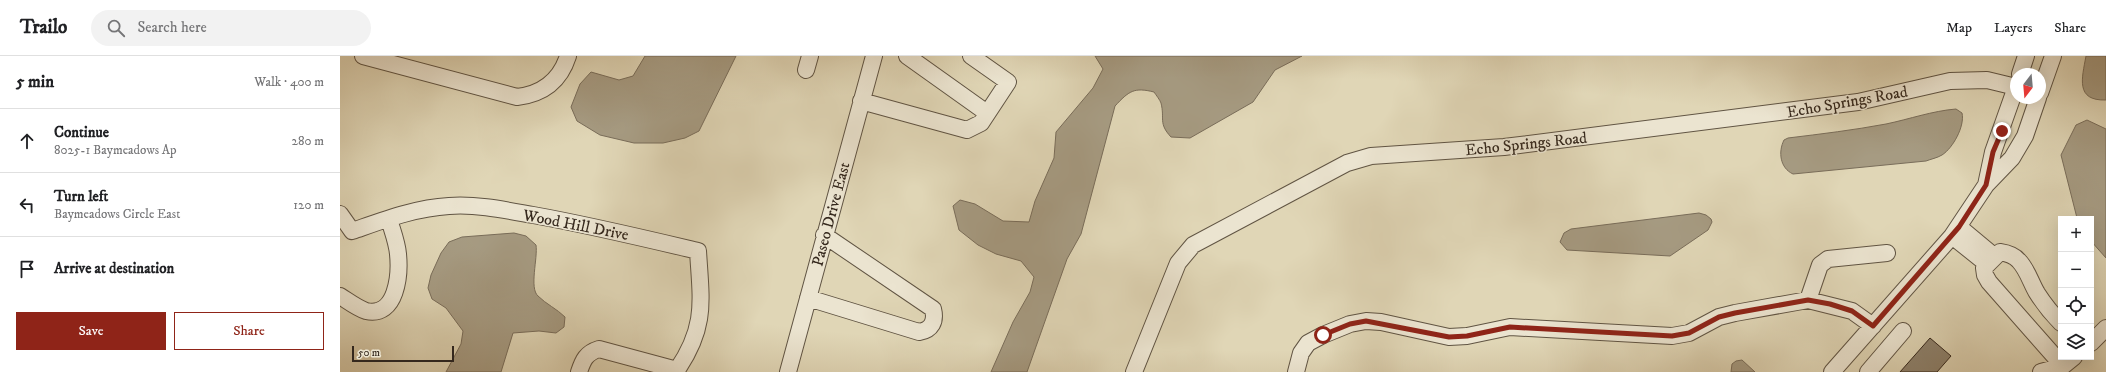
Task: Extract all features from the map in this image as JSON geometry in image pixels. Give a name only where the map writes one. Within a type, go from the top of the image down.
[{"type":"street","points":[[363,56],[518,97],[540,92],[551,85],[561,73],[568,56]]},
{"type":"street","name":"Paseo Drive East","points":[[788,372],[824,235],[874,56]]},
{"type":"street","points":[[907,56],[988,113]]},
{"type":"street","points":[[861,102],[966,130],[981,124],[1008,82],[971,56]]},
{"type":"street","points":[[2022,68],[2026,56]]},
{"type":"street","points":[[2046,76],[2053,56]]},
{"type":"street","name":"Echo Springs Road","points":[[1134,372],[1178,263],[1193,245],[1347,163],[1372,156],[1504,147],[1858,102],[1950,81],[1987,80],[2010,86]]},
{"type":"street","points":[[1986,185],[1993,152],[2010,104]]},
{"type":"street","points":[[1832,372],[1956,232],[1986,185],[2012,158],[2024,136],[2036,104]]},
{"type":"street","name":"Wood Hill Drive","points":[[340,214],[346,233],[423,209],[448,206],[493,208],[583,223],[698,251],[702,310],[693,341],[676,371]]},
{"type":"street","points":[[340,296],[358,308],[376,311],[386,307],[393,297],[398,283],[399,268],[398,252],[389,219]]},
{"type":"street","points":[[1956,232],[1991,260]]},
{"type":"street","points":[[808,298],[920,332],[926,331],[932,326],[935,318],[933,309],[824,235]]},
{"type":"street","points":[[2040,372],[2069,362],[1990,282],[1985,275],[1984,268],[2000,252],[2007,253],[2020,261],[2038,295],[2050,312],[2058,320]]},
{"type":"street","points":[[1808,300],[1820,265],[1828,259],[1887,253]]},
{"type":"street","points":[[1296,372],[1301,353],[1308,343],[1350,324],[1366,321],[1449,337],[1467,336],[1510,327],[1672,336],[1689,333],[1719,317],[1808,300],[1830,304],[1852,311],[1873,326]]},
{"type":"street","points":[[2094,340],[2106,328]]},
{"type":"street","points":[[1868,372],[1903,331]]},
{"type":"street","points":[[579,372],[584,357],[591,351],[599,349],[676,371]]},
{"type":"shaded area","points":[[645,56],[736,56],[699,131],[685,138],[663,143],[634,143],[600,135],[577,121],[571,107],[580,84],[591,72],[619,80],[633,76]]},
{"type":"shaded area","points":[[1095,56],[1302,56],[1275,70],[1253,102],[1190,138],[1171,137],[1167,132],[1163,124],[1161,103],[1154,92],[1137,90],[1128,94],[1115,106],[1081,234],[1067,259],[1027,372],[991,372],[1013,322],[1030,292],[1034,277],[1021,261],[996,254],[978,245],[959,230],[953,206],[960,200],[975,204],[1003,221],[1029,222],[1035,201],[1054,158],[1056,132],[1093,88],[1103,69]]},
{"type":"shaded area","points":[[2086,56],[2106,56],[2106,100],[2089,97],[2085,92],[2082,80]]},
{"type":"shaded area","points":[[1956,109],[1962,113],[1962,124],[1954,142],[1942,155],[1926,161],[1793,174],[1785,168],[1781,159],[1782,145],[1784,140],[1788,138],[1874,126],[1938,111]]},
{"type":"shaded area","points":[[2087,120],[2106,129],[2106,258],[2094,244],[2094,216],[2076,216],[2061,155],[2076,125]]},
{"type":"shaded area","points":[[1699,213],[1706,215],[1711,219],[1712,222],[1708,230],[1670,256],[1567,250],[1560,242],[1564,233],[1571,229]]},
{"type":"shaded area","points":[[514,233],[526,236],[536,245],[534,280],[535,292],[541,299],[565,317],[564,327],[556,333],[539,331],[513,333],[501,372],[446,372],[461,344],[463,331],[446,308],[432,299],[428,288],[431,275],[441,253],[449,242],[462,237]]},
{"type":"shaded area","points":[[1742,360],[1755,372],[1731,372],[1732,364],[1736,361]]},
{"type":"building","points":[[1930,338],[1951,356],[1937,372],[1900,372]]},
{"type":"route","points":[[1323,335],[1350,324],[1366,321],[1381,322],[1449,337],[1467,336],[1510,327],[1672,336],[1689,333],[1719,317],[1779,304],[1808,300],[1830,304],[1852,311],[1873,326],[1959,227],[1986,185],[1993,152],[2002,131]]}]
